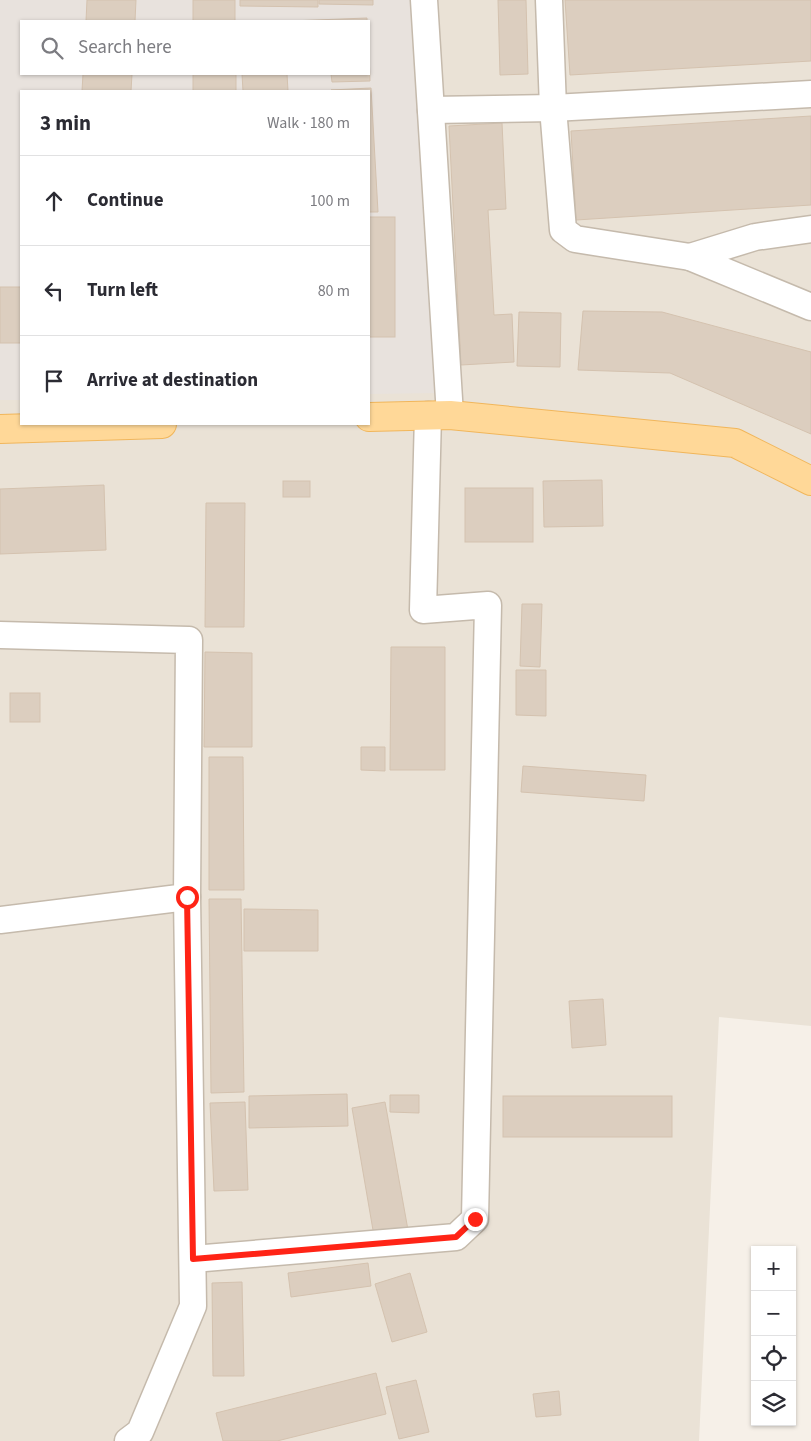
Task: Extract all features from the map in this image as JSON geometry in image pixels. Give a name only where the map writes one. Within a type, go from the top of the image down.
[{"type":"main road","points":[[370,417],[439,415],[735,443],[811,481]]},
{"type":"main road","points":[[0,429],[130,425]]},
{"type":"street","points":[[193,1259],[456,1237],[475,1219],[488,606],[422,610],[439,415],[431,110],[424,0]]},
{"type":"street","points":[[550,0],[554,108],[563,230],[575,239],[690,256],[811,307]]},
{"type":"street","points":[[431,110],[554,108],[811,94]]},
{"type":"street","points":[[690,256],[755,237],[811,229]]},
{"type":"street","points":[[0,635],[189,640],[187,897],[193,1306],[140,1432],[128,1441]]},
{"type":"street","points":[[0,920],[187,897]]},
{"type":"shaded area","points":[[0,0],[811,0],[811,1026],[719,1017],[699,1441],[0,1441]]},
{"type":"shaded area","points":[[0,0],[415,0],[440,393],[370,394],[370,90],[20,90],[20,400],[0,400]]},
{"type":"building","points":[[87,0],[136,0],[135,20],[86,20]]},
{"type":"building","points":[[193,0],[235,0],[235,20],[193,20]]},
{"type":"building","points":[[240,0],[318,0],[318,7],[240,6]]},
{"type":"building","points":[[319,0],[373,0],[373,5],[319,4]]},
{"type":"building","points":[[498,0],[526,0],[528,74],[500,75]]},
{"type":"building","points":[[565,0],[811,0],[811,61],[570,75]]},
{"type":"building","points":[[367,18],[367,20],[316,20]]},
{"type":"building","points":[[83,75],[132,75],[131,90],[82,90]]},
{"type":"building","points":[[193,75],[236,75],[236,90],[193,90]]},
{"type":"building","points":[[242,75],[287,75],[288,90],[243,90]]},
{"type":"building","points":[[331,75],[370,75],[370,81],[332,82]]},
{"type":"building","points":[[371,88],[378,212],[370,212],[370,90],[331,90]]},
{"type":"building","points":[[811,116],[811,205],[576,220],[571,131]]},
{"type":"building","points":[[502,123],[506,209],[488,210],[494,315],[512,314],[514,362],[461,365],[449,126]]},
{"type":"building","points":[[370,217],[395,217],[395,337],[370,337]]},
{"type":"building","points":[[0,287],[20,287],[20,343],[0,343]]},
{"type":"building","points":[[583,311],[662,312],[811,352],[811,434],[670,373],[578,370]]},
{"type":"building","points":[[519,312],[561,313],[560,367],[517,366]]},
{"type":"building","points":[[602,480],[603,526],[544,527],[543,481]]},
{"type":"building","points":[[283,481],[310,481],[310,497],[283,497]]},
{"type":"building","points":[[104,485],[106,550],[0,554],[0,489]]},
{"type":"building","points":[[465,488],[533,488],[533,542],[465,542]]},
{"type":"building","points":[[206,503],[245,503],[244,627],[205,627]]},
{"type":"building","points":[[522,604],[542,604],[540,667],[520,666]]},
{"type":"building","points":[[391,647],[445,647],[445,770],[390,770]]},
{"type":"building","points":[[205,652],[252,653],[252,747],[204,747]]},
{"type":"building","points":[[516,670],[546,670],[546,716],[516,715]]},
{"type":"building","points":[[10,693],[40,693],[40,722],[10,722]]},
{"type":"building","points":[[361,747],[385,747],[385,771],[361,770]]},
{"type":"building","points":[[209,757],[243,757],[244,890],[209,890]]},
{"type":"building","points":[[523,766],[646,775],[644,801],[521,792]]},
{"type":"building","points":[[209,899],[241,899],[244,1092],[211,1093]]},
{"type":"building","points":[[244,909],[318,910],[318,951],[244,951]]},
{"type":"building","points":[[603,999],[606,1045],[572,1048],[569,1001]]},
{"type":"building","points":[[347,1094],[348,1126],[249,1128],[249,1096]]},
{"type":"building","points":[[390,1095],[419,1095],[419,1113],[390,1112]]},
{"type":"building","points":[[503,1096],[672,1096],[672,1137],[503,1137]]},
{"type":"building","points":[[245,1102],[248,1190],[214,1191],[210,1103]]},
{"type":"building","points":[[385,1102],[408,1230],[374,1236],[352,1108]]},
{"type":"building","points":[[368,1263],[371,1286],[291,1297],[288,1273]]},
{"type":"building","points":[[410,1273],[427,1332],[392,1342],[375,1284]]},
{"type":"building","points":[[242,1282],[244,1376],[213,1376],[212,1283]]},
{"type":"building","points":[[376,1373],[386,1414],[277,1441],[223,1441],[216,1413]]},
{"type":"building","points":[[416,1380],[429,1432],[399,1439],[386,1387]]},
{"type":"building","points":[[559,1391],[561,1415],[536,1417],[533,1394]]},
{"type":"route","points":[[187,897],[193,1259],[456,1237],[475,1219]]}]
